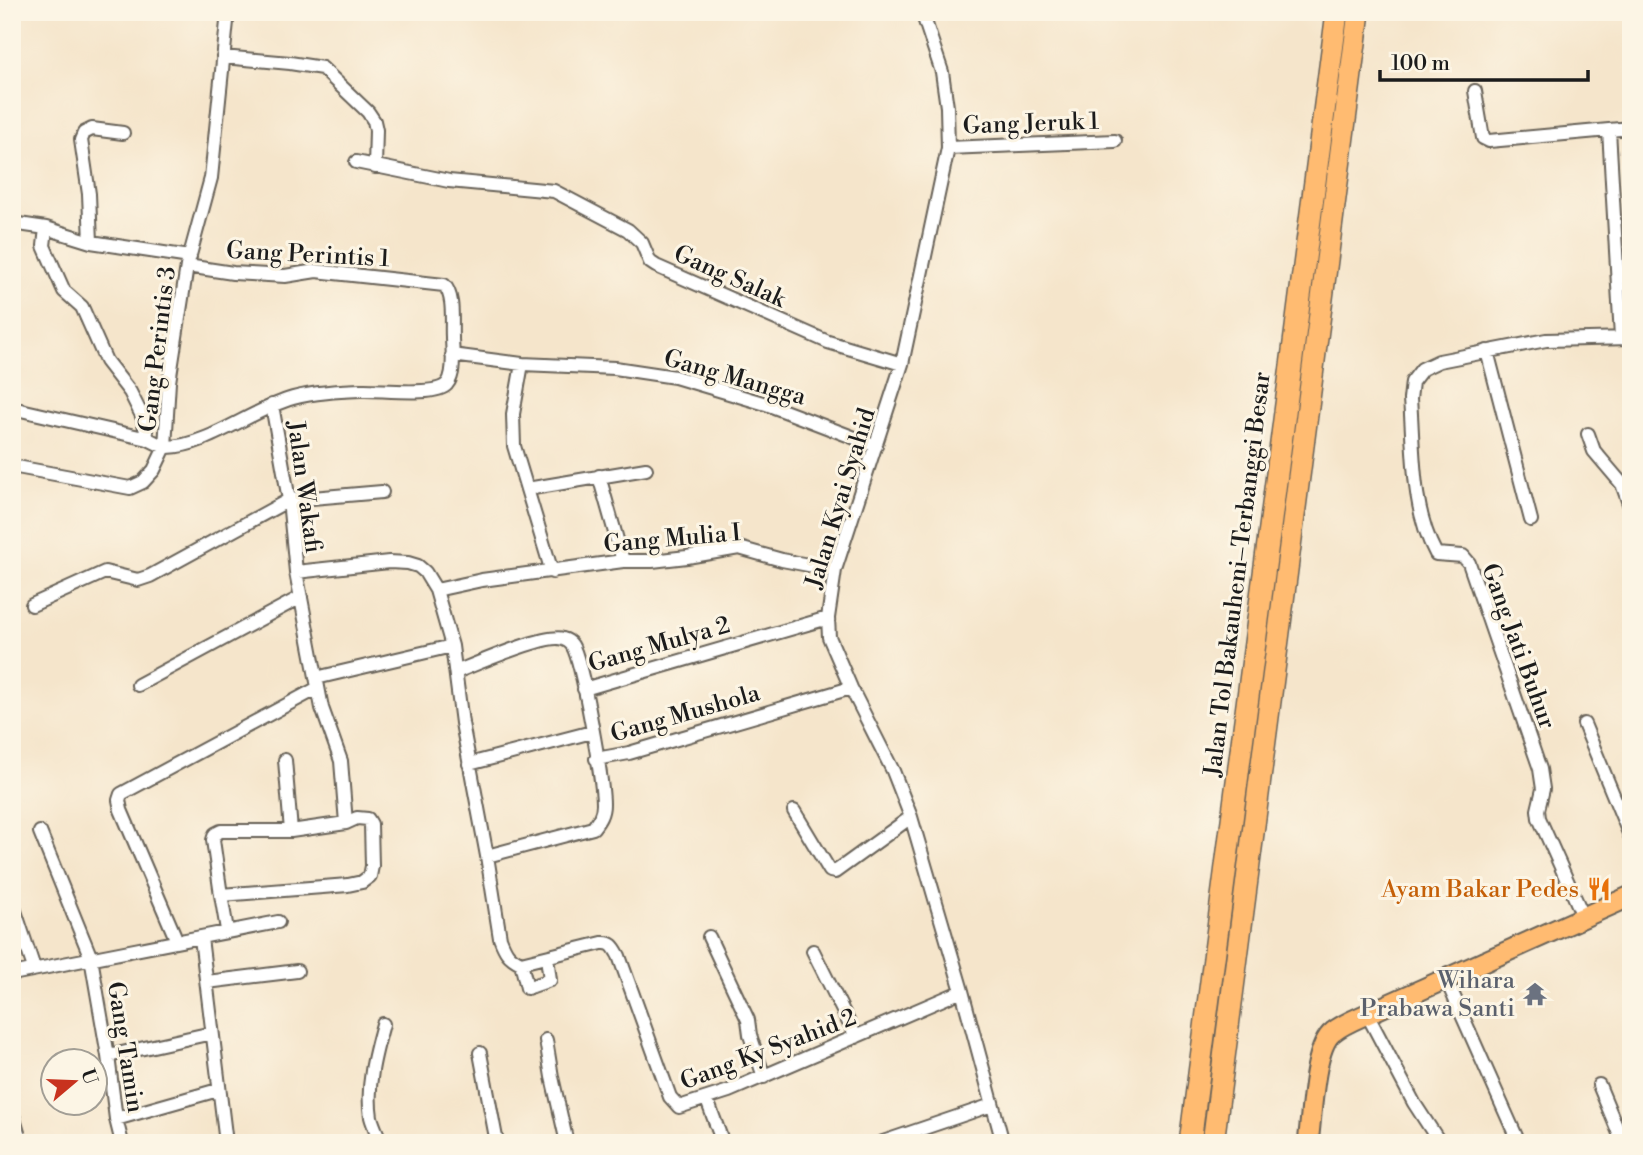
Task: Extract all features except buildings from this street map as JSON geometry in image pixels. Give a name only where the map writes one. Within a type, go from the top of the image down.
[{"type":"highway","name":"Jalan Tol Bakauheni–Terbanggi Besar","points":[[1190,1143],[1336,12]]},
{"type":"highway","name":"Jalan Tol Bakauheni–Terbanggi Besar","points":[[1213,1143],[1359,12]]},
{"type":"main road","points":[[1308,1143],[1324,1044],[1332,1033],[1367,1014],[1631,896]]},
{"type":"street","points":[[188,262],[211,178],[228,12]]},
{"type":"street","name":"Jalan Kyai Syahid","points":[[922,12],[942,72],[947,107],[948,148],[902,364],[835,570],[828,618],[829,636],[851,688],[893,771],[911,817],[1003,1143]]},
{"type":"street","points":[[223,58],[322,68],[368,111],[374,121],[375,167]]},
{"type":"street","points":[[1475,91],[1480,130],[1483,138],[1489,141],[1631,128]]},
{"type":"street","points":[[91,242],[89,194],[81,140],[84,133],[92,129],[122,133]]},
{"type":"street","points":[[1531,520],[1487,351],[1546,340],[1626,337],[1609,130]]},
{"type":"street","name":"Gang Jeruk 1","points":[[948,148],[1115,141]]},
{"type":"street","name":"Gang Salak","points":[[356,162],[449,181],[554,191],[628,230],[642,243],[650,261],[656,266],[828,342],[902,364]]},
{"type":"street","name":"Gang Perintis 1","points":[[12,223],[46,228],[91,242],[233,273],[285,276],[316,271],[444,285],[450,294],[453,355]]},
{"type":"street","points":[[46,228],[44,246],[64,291],[82,307],[107,361],[130,392],[142,416],[148,439]]},
{"type":"street","name":"Gang Perintis 3","points":[[165,447],[169,382],[188,262]]},
{"type":"street","name":"Gang Jati Buhur","points":[[1487,351],[1439,361],[1422,369],[1412,382],[1410,398],[1418,501],[1425,535],[1436,554],[1463,556],[1469,563],[1540,769],[1544,789],[1538,810],[1539,818],[1583,916]]},
{"type":"street","name":"Gang Mangga","points":[[453,355],[522,364],[615,368],[675,377],[766,404],[876,446]]},
{"type":"street","name":"Jalan Wakafi","points":[[452,646],[436,590],[418,566],[389,562],[296,572],[289,500],[272,405],[314,394],[439,389],[447,385],[453,355]]},
{"type":"street","points":[[522,364],[513,414],[514,446],[552,572]]},
{"type":"street","points":[[12,408],[148,439],[165,447],[194,442],[272,405]]},
{"type":"street","points":[[1588,434],[1594,451],[1622,484],[1631,509]]},
{"type":"street","points":[[17,467],[130,488],[143,482],[155,470],[165,447]]},
{"type":"street","points":[[527,489],[646,469]]},
{"type":"street","points":[[599,476],[623,561]]},
{"type":"street","points":[[32,605],[105,572],[138,580],[150,576],[289,500],[382,492]]},
{"type":"street","name":"Gang Mulia I","points":[[436,590],[482,580],[623,561],[652,561],[739,548],[835,570]]},
{"type":"street","points":[[296,572],[325,719],[341,761],[346,823]]},
{"type":"street","points":[[138,685],[301,597]]},
{"type":"street","name":"Gang Mulya 2","points":[[456,672],[548,638],[558,637],[573,646],[584,689],[828,618]]},
{"type":"street","points":[[177,941],[121,810],[121,794],[317,683],[384,660],[452,646],[462,723],[500,938],[509,958],[521,963],[527,988],[550,980],[547,957]]},
{"type":"street","name":"Gang Mushola","points":[[470,765],[592,732],[596,759],[629,752],[851,688]]},
{"type":"street","points":[[584,689],[592,732]]},
{"type":"street","points":[[1584,724],[1631,838]]},
{"type":"street","points":[[487,856],[593,828],[601,818],[603,804],[596,759]]},
{"type":"street","points":[[285,760],[291,831]]},
{"type":"street","points":[[794,811],[830,871],[835,872],[911,817]]},
{"type":"street","points":[[221,895],[362,882],[370,876],[372,866],[369,819],[291,831],[221,831],[215,834],[213,840],[221,895],[227,930]]},
{"type":"street","name":"Gang Tamin","points":[[40,832],[91,958],[106,1046]]},
{"type":"street","points":[[12,902],[34,968]]},
{"type":"street","points":[[12,974],[278,922]]},
{"type":"street","points":[[709,937],[748,1020],[750,1035],[764,1077]]},
{"type":"street","points":[[201,938],[226,1143]]},
{"type":"street","name":"Gang Ky Syahid 2","points":[[521,963],[602,943],[613,946],[670,1097],[679,1107],[707,1100],[764,1077],[962,992]]},
{"type":"street","points":[[813,951],[856,1037]]},
{"type":"street","points":[[206,982],[297,971]]},
{"type":"street","points":[[1446,979],[1519,1143]]},
{"type":"street","points":[[1367,1014],[1414,1103],[1440,1143]]},
{"type":"street","points":[[382,1143],[371,1118],[371,1094],[373,1062],[383,1024]]},
{"type":"street","points":[[108,1056],[212,1034]]},
{"type":"street","points":[[545,1040],[567,1143]]},
{"type":"street","points":[[480,1054],[497,1143]]},
{"type":"street","name":"Gang Tamin","points":[[108,1056],[116,1119],[122,1143]]},
{"type":"street","points":[[1599,1085],[1623,1143]]},
{"type":"street","points":[[116,1119],[218,1090]]},
{"type":"street","points":[[707,1100],[723,1143]]},
{"type":"street","points":[[880,1143],[992,1105]]},
{"type":"street","points":[[12,1112],[21,1143]]},
{"type":"place","name":"Ayam Bakar Pedes","points":[[1599,889]]},
{"type":"place","name":"Wihara Prabawa Santi","points":[[1535,994]]}]
